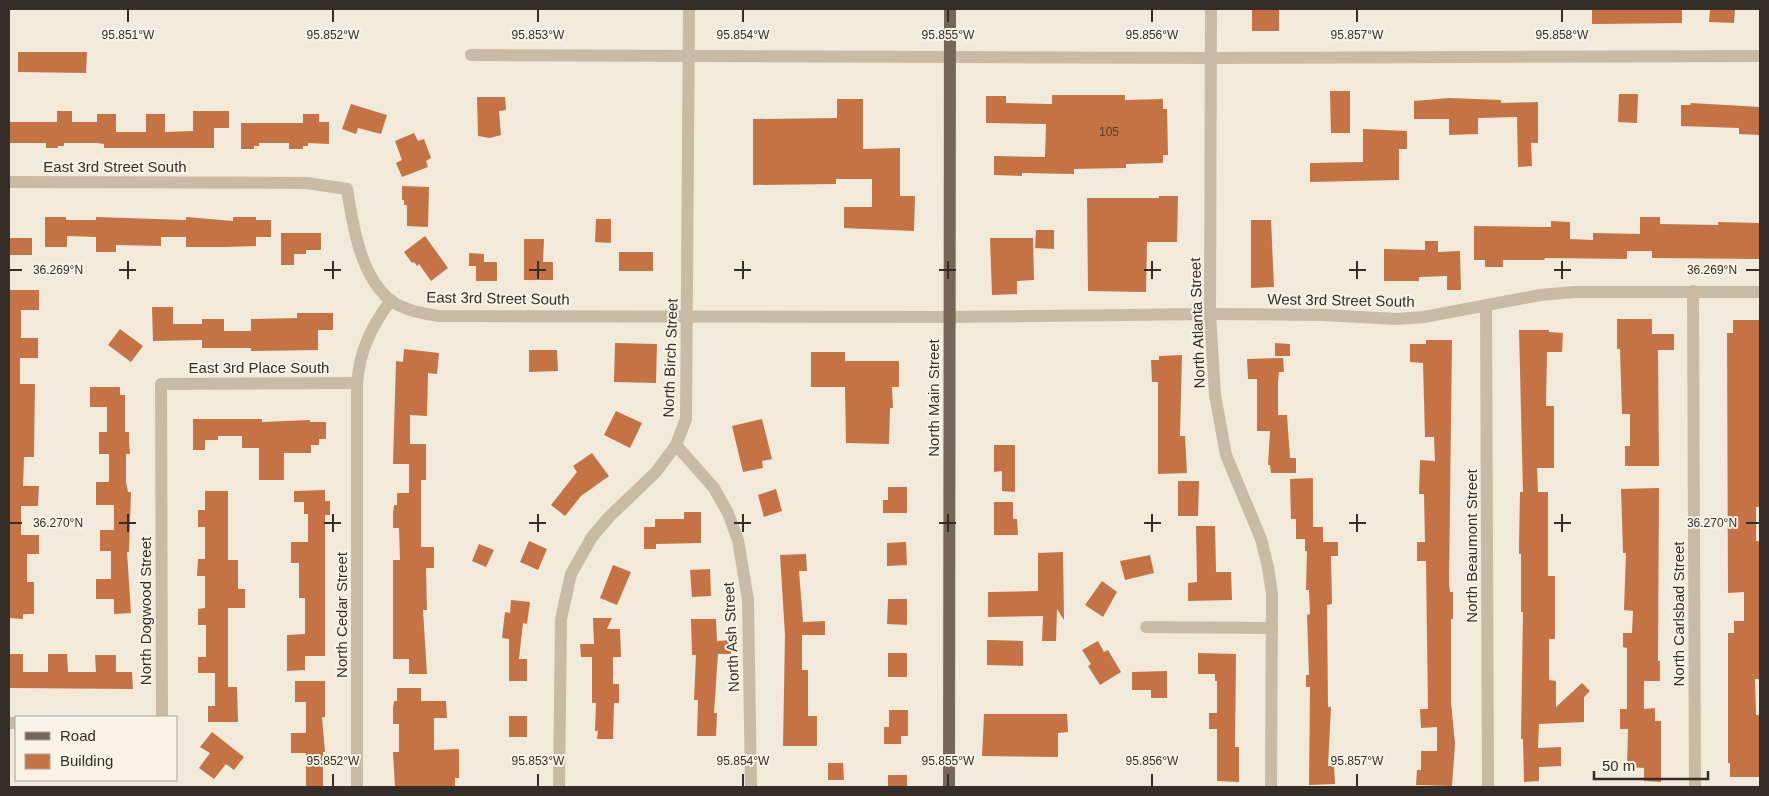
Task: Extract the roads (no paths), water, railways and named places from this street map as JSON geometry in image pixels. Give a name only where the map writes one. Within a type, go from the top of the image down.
[{"type":"main road","name":"North Main Street","points":[[949,787],[950,9]]},
{"type":"street","name":"North Birch Street","points":[[559,787],[561,619],[571,574],[592,537],[608,517],[656,472],[676,446],[686,419],[689,9]]},
{"type":"street","name":"North Atlanta Street","points":[[1211,9],[1210,314],[1220,430],[1226,455],[1261,539],[1272,594],[1271,787]]},
{"type":"street","points":[[471,55],[1211,58],[1760,56]]},
{"type":"street","name":"East 3rd Street South","points":[[9,182],[307,183],[347,189],[352,220],[363,256],[375,284],[391,300],[420,313],[438,316],[949,317]]},
{"type":"street","name":"North Carlsbad Street","points":[[1693,291],[1695,787]]},
{"type":"street","name":"West 3rd Street South","points":[[949,317],[1210,314],[1323,315],[1396,319],[1424,317],[1540,295],[1575,292],[1760,292]]},
{"type":"street","name":"North Cedar Street","points":[[356,787],[357,383],[362,351],[368,334],[391,300]]},
{"type":"street","name":"North Beaumont Street","points":[[1486,306],[1488,787]]},
{"type":"street","name":"East 3rd Place South","points":[[161,384],[357,383]]},
{"type":"street","name":"North Dogwood Street","points":[[161,384],[162,716]]},
{"type":"street","name":"North Ash Street","points":[[676,446],[714,488],[728,513],[738,540],[748,600],[751,787]]},
{"type":"street","points":[[1146,627],[1272,628]]}]
